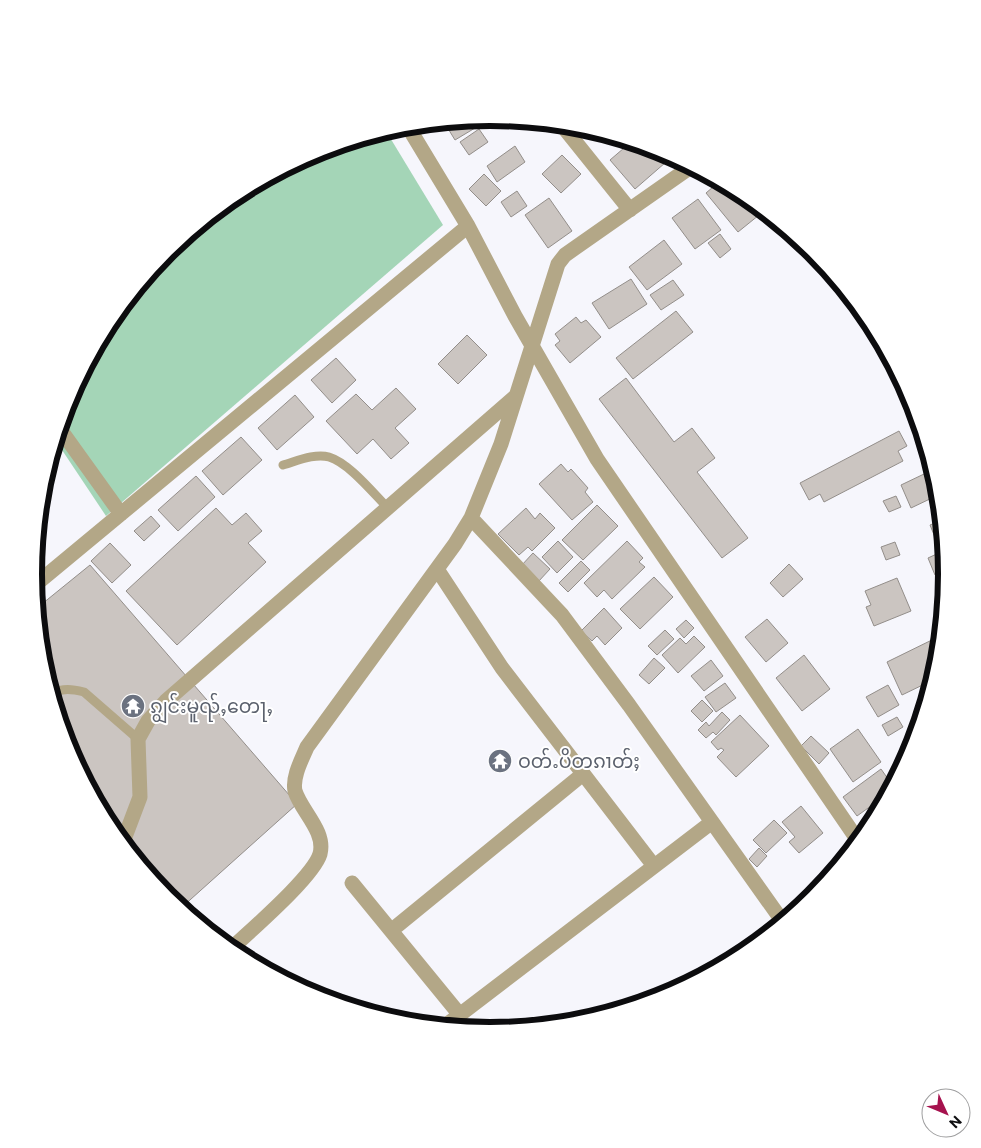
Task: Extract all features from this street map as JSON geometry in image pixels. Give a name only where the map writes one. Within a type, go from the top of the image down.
[{"type":"street","points":[[569,133],[630,210]]},
{"type":"street","points":[[412,134],[468,226],[515,316],[597,459],[854,835]]},
{"type":"street","points":[[237,943],[311,871],[320,854],[320,839],[295,790],[296,776],[307,747],[437,569],[471,518],[517,395],[558,264],[565,255],[686,171]]},
{"type":"street","points":[[42,579],[468,226]]},
{"type":"street","points":[[126,834],[140,797],[138,739],[148,721],[166,701],[517,395]]},
{"type":"street","points":[[64,435],[121,514]]},
{"type":"street","points":[[471,518],[562,615],[779,916]]},
{"type":"street","points":[[437,569],[502,668],[654,866]]},
{"type":"street","points":[[392,930],[583,774]]},
{"type":"street","points":[[453,1020],[712,822]]},
{"type":"street","points":[[352,883],[460,1015]]},
{"type":"lane","points":[[283,465],[315,457],[328,457],[340,462],[388,508]]},
{"type":"lane","points":[[58,690],[74,689],[84,692],[138,739]]},
{"type":"green space","points":[[390,138],[443,225],[106,516],[61,448],[66,430],[89,376],[118,325],[135,301],[174,257],[195,237],[267,186],[319,160]]},
{"type":"building","points":[[478,126],[455,140],[448,128]]},
{"type":"building","points":[[479,129],[488,142],[469,155],[460,142]]},
{"type":"building","points":[[515,146],[525,162],[497,182],[487,166]]},
{"type":"building","points":[[625,147],[666,162],[635,189],[610,160]]},
{"type":"building","points":[[562,155],[581,174],[561,193],[542,174]]},
{"type":"building","points":[[484,174],[501,191],[486,206],[469,189]]},
{"type":"building","points":[[714,186],[758,216],[738,232],[706,193]]},
{"type":"building","points":[[517,191],[527,206],[511,217],[501,202]]},
{"type":"building","points":[[549,198],[572,231],[548,248],[525,215]]},
{"type":"building","points":[[698,199],[721,230],[695,249],[672,218]]},
{"type":"building","points":[[720,234],[731,249],[720,258],[708,243]]},
{"type":"building","points":[[664,240],[682,264],[647,290],[629,267]]},
{"type":"building","points":[[631,279],[647,304],[609,329],[592,303]]},
{"type":"building","points":[[673,280],[684,295],[661,310],[650,295]]},
{"type":"building","points":[[676,311],[693,332],[633,379],[616,358]]},
{"type":"building","points":[[576,317],[581,323],[586,320],[601,337],[570,363],[555,345],[560,341],[555,334]]},
{"type":"building","points":[[467,335],[487,355],[458,384],[438,364]]},
{"type":"building","points":[[336,358],[356,380],[332,403],[311,380]]},
{"type":"building","points":[[626,378],[674,442],[692,428],[715,458],[697,472],[748,538],[722,558],[599,399]]},
{"type":"building","points":[[396,388],[416,409],[395,428],[409,443],[391,459],[373,439],[357,454],[326,421],[356,394],[372,410]]},
{"type":"building","points":[[295,395],[314,417],[277,450],[258,428]]},
{"type":"building","points":[[899,431],[907,446],[898,451],[903,461],[824,502],[820,494],[809,500],[800,483]]},
{"type":"building","points":[[241,437],[262,460],[223,495],[202,471]]},
{"type":"building","points":[[561,464],[568,472],[571,469],[588,488],[585,492],[593,502],[572,520],[539,484]]},
{"type":"building","points":[[924,474],[932,498],[911,508],[901,485]]},
{"type":"building","points":[[196,476],[215,497],[178,531],[158,510]]},
{"type":"building","points":[[896,496],[901,507],[889,512],[883,501]]},
{"type":"building","points":[[597,505],[618,526],[583,560],[562,540]]},
{"type":"building","points":[[216,508],[232,525],[246,513],[262,531],[248,543],[266,562],[177,645],[126,591]]},
{"type":"building","points":[[526,508],[535,519],[540,513],[555,528],[532,551],[528,547],[519,555],[498,534]]},
{"type":"building","points":[[151,516],[160,526],[144,541],[134,531]]},
{"type":"building","points":[[936,523],[938,545],[930,525]]},
{"type":"building","points":[[558,541],[573,557],[557,573],[542,557]]},
{"type":"building","points":[[627,541],[643,558],[639,562],[645,567],[612,599],[604,590],[597,597],[584,583]]},
{"type":"building","points":[[895,542],[900,555],[886,560],[881,547]]},
{"type":"building","points":[[110,543],[131,565],[112,583],[91,561]]},
{"type":"building","points":[[533,553],[550,569],[538,582],[521,566]]},
{"type":"building","points":[[938,553],[938,574],[935,575],[928,558]]},
{"type":"building","points":[[581,561],[590,570],[568,592],[559,583]]},
{"type":"building","points":[[789,564],[803,579],[783,597],[770,583]]},
{"type":"building","name":"ၵျွင်းမူၺ်ႇတေႃႇ","points":[[90,565],[297,804],[187,903],[135,847],[118,823],[89,772],[66,718],[58,690],[51,661],[43,603]]},
{"type":"building","points":[[654,577],[673,597],[640,629],[620,609]]},
{"type":"building","points":[[897,578],[911,611],[874,626],[866,607],[871,605],[865,591]]},
{"type":"building","points":[[604,608],[622,628],[605,645],[597,636],[592,641],[581,631]]},
{"type":"building","points":[[767,619],[788,643],[766,662],[745,637]]},
{"type":"building","points":[[686,620],[694,628],[684,638],[676,629]]},
{"type":"building","points":[[665,630],[674,639],[657,655],[648,646]]},
{"type":"building","points":[[694,636],[705,647],[678,673],[662,655],[680,638],[686,644]]},
{"type":"building","points":[[934,639],[924,684],[902,695],[887,662]]},
{"type":"building","points":[[804,655],[830,689],[802,711],[776,678]]},
{"type":"building","points":[[654,658],[665,668],[649,684],[639,675]]},
{"type":"building","points":[[711,660],[723,676],[704,691],[691,676]]},
{"type":"building","points":[[725,683],[736,698],[716,712],[705,697]]},
{"type":"building","points":[[888,685],[899,705],[878,717],[866,697]]},
{"type":"building","points":[[702,700],[713,711],[702,722],[691,711]]},
{"type":"building","points":[[722,712],[730,720],[716,735],[713,732],[706,738],[698,730],[706,722],[709,726]]},
{"type":"building","points":[[740,715],[769,746],[736,777],[717,757],[724,750],[721,748],[718,750],[711,742]]},
{"type":"building","points":[[897,717],[903,727],[888,736],[882,725]]},
{"type":"building","points":[[858,729],[881,762],[853,782],[830,749]]},
{"type":"building","points":[[811,736],[829,753],[819,764],[801,746]]},
{"type":"building","points":[[881,769],[888,779],[875,803],[857,816],[843,797]]},
{"type":"building","points":[[801,806],[823,833],[799,853],[789,842],[795,837],[782,822]]},
{"type":"building","points":[[774,820],[787,833],[766,853],[753,840]]},
{"type":"building","points":[[759,848],[767,856],[757,867],[749,859]]},
{"type":"place","name":"ၵျွင်းမူၺ်ႇတေႃႇ","points":[[133,706]]},
{"type":"place","name":"ဝတ်ႉပိတၵၢတ်ႈ","points":[[500,761]]}]
